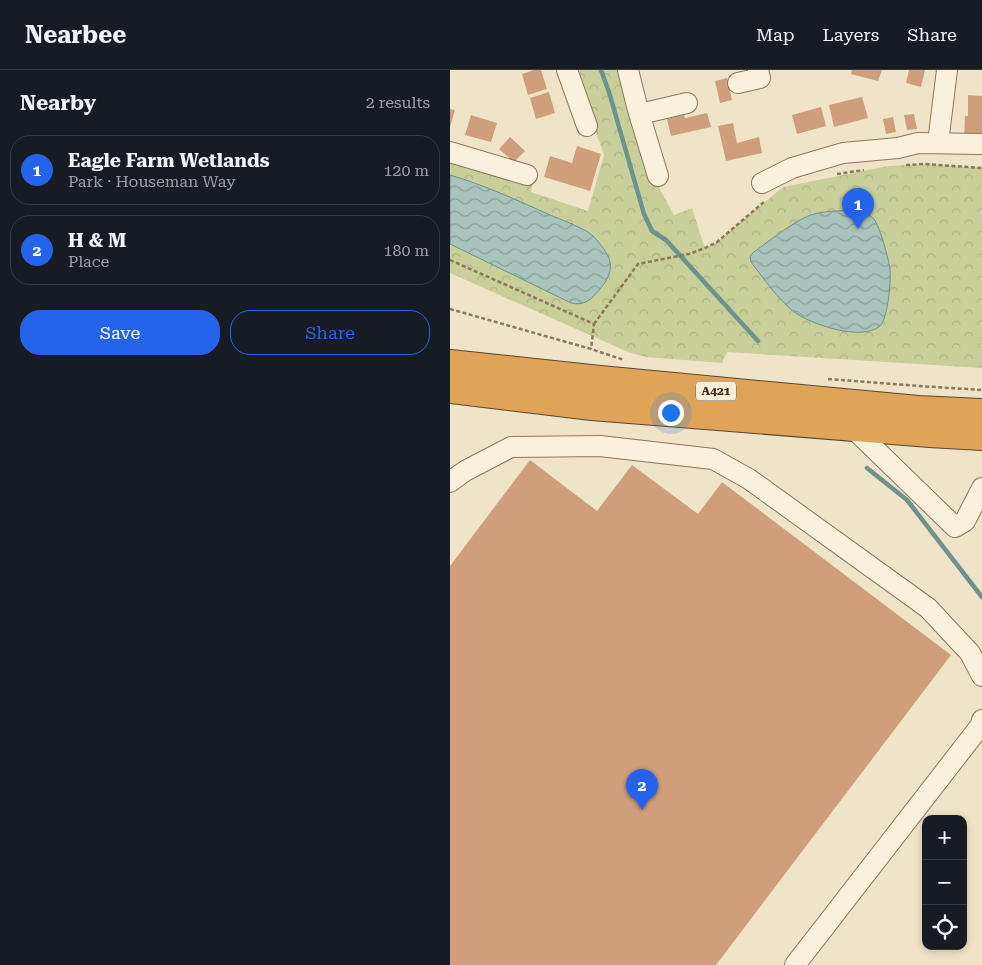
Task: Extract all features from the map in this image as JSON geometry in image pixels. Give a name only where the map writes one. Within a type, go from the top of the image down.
[{"type":"highway","name":"A421","points":[[450,364],[918,410],[982,413]]},
{"type":"highway","name":"A421","points":[[450,389],[592,406],[982,436]]},
{"type":"street","points":[[567,70],[587,126]]},
{"type":"street","points":[[628,70],[658,176]]},
{"type":"street","points":[[738,83],[760,78],[758,70]]},
{"type":"street","points":[[938,143],[947,70]]},
{"type":"street","points":[[640,114],[687,103]]},
{"type":"street","points":[[765,190],[792,168],[843,152],[898,148],[918,143],[982,144]]},
{"type":"street","points":[[450,152],[528,175]]},
{"type":"street","points":[[852,427],[955,526],[965,521],[982,488]]},
{"type":"street","points":[[450,482],[465,471],[511,446],[600,446],[713,459],[749,479],[928,608],[970,653],[982,676]]},
{"type":"street","points":[[795,965],[981,725],[982,720]]},
{"type":"path","points":[[906,165],[925,164],[982,168]]},
{"type":"path","points":[[834,175],[870,169]]},
{"type":"path","points":[[591,349],[594,324],[638,264],[689,254],[717,242],[765,190]]},
{"type":"path","points":[[450,260],[594,324]]},
{"type":"path","points":[[450,309],[591,349],[629,362]]},
{"type":"path","points":[[822,378],[982,390]]},
{"type":"green space","points":[[573,70],[619,70],[658,186],[674,215],[692,208],[705,248],[717,242],[783,187],[888,166],[925,164],[982,168],[982,368],[727,352],[722,363],[646,357],[628,352],[450,273],[450,146],[535,171],[531,192],[588,211],[604,155]]},
{"type":"water","points":[[450,175],[500,193],[588,232],[601,245],[609,259],[610,270],[604,284],[587,301],[580,304],[571,303],[450,244]]},
{"type":"water","points":[[862,210],[874,219],[884,244],[890,270],[889,291],[885,316],[880,326],[872,330],[849,332],[823,326],[793,311],[771,288],[751,262],[750,256],[784,230],[807,216],[826,212]]},
{"type":"building","points":[[541,70],[547,89],[528,95],[522,74]]},
{"type":"building","points":[[852,70],[882,70],[878,81],[851,74]]},
{"type":"building","points":[[909,70],[925,70],[921,87],[906,83]]},
{"type":"building","points":[[727,78],[732,100],[720,103],[715,81]]},
{"type":"building","points":[[549,92],[555,113],[536,119],[530,98]]},
{"type":"building","points":[[968,95],[982,96],[982,138],[964,138],[965,116],[968,116]]},
{"type":"building","points":[[862,97],[868,118],[834,127],[829,105]]},
{"type":"building","points":[[821,107],[826,126],[797,134],[792,115]]},
{"type":"building","points":[[450,109],[455,110],[450,127]]},
{"type":"building","points":[[707,113],[711,127],[671,136],[667,119],[684,115],[685,118]]},
{"type":"building","points":[[914,114],[917,129],[907,130],[904,115]]},
{"type":"building","points":[[471,115],[497,123],[491,142],[465,135]]},
{"type":"building","points":[[893,117],[896,132],[886,134],[883,119]]},
{"type":"building","points":[[733,123],[737,143],[759,137],[762,153],[726,161],[718,126]]},
{"type":"building","points":[[510,137],[525,151],[514,162],[499,149]]},
{"type":"building","points":[[577,146],[601,154],[590,191],[544,177],[550,156],[572,163]]},
{"type":"building","points":[[530,460],[597,511],[632,465],[698,514],[722,482],[951,655],[716,965],[450,965],[450,566]]},
{"type":"waterway","points":[[601,70],[644,214],[652,231],[666,240],[758,341]]},
{"type":"waterway","points":[[867,468],[907,500],[982,597]]},
{"type":"place","name":"Eagle Farm Wetlands","points":[[858,229]]},
{"type":"place","name":"H & M","points":[[642,810]]}]
